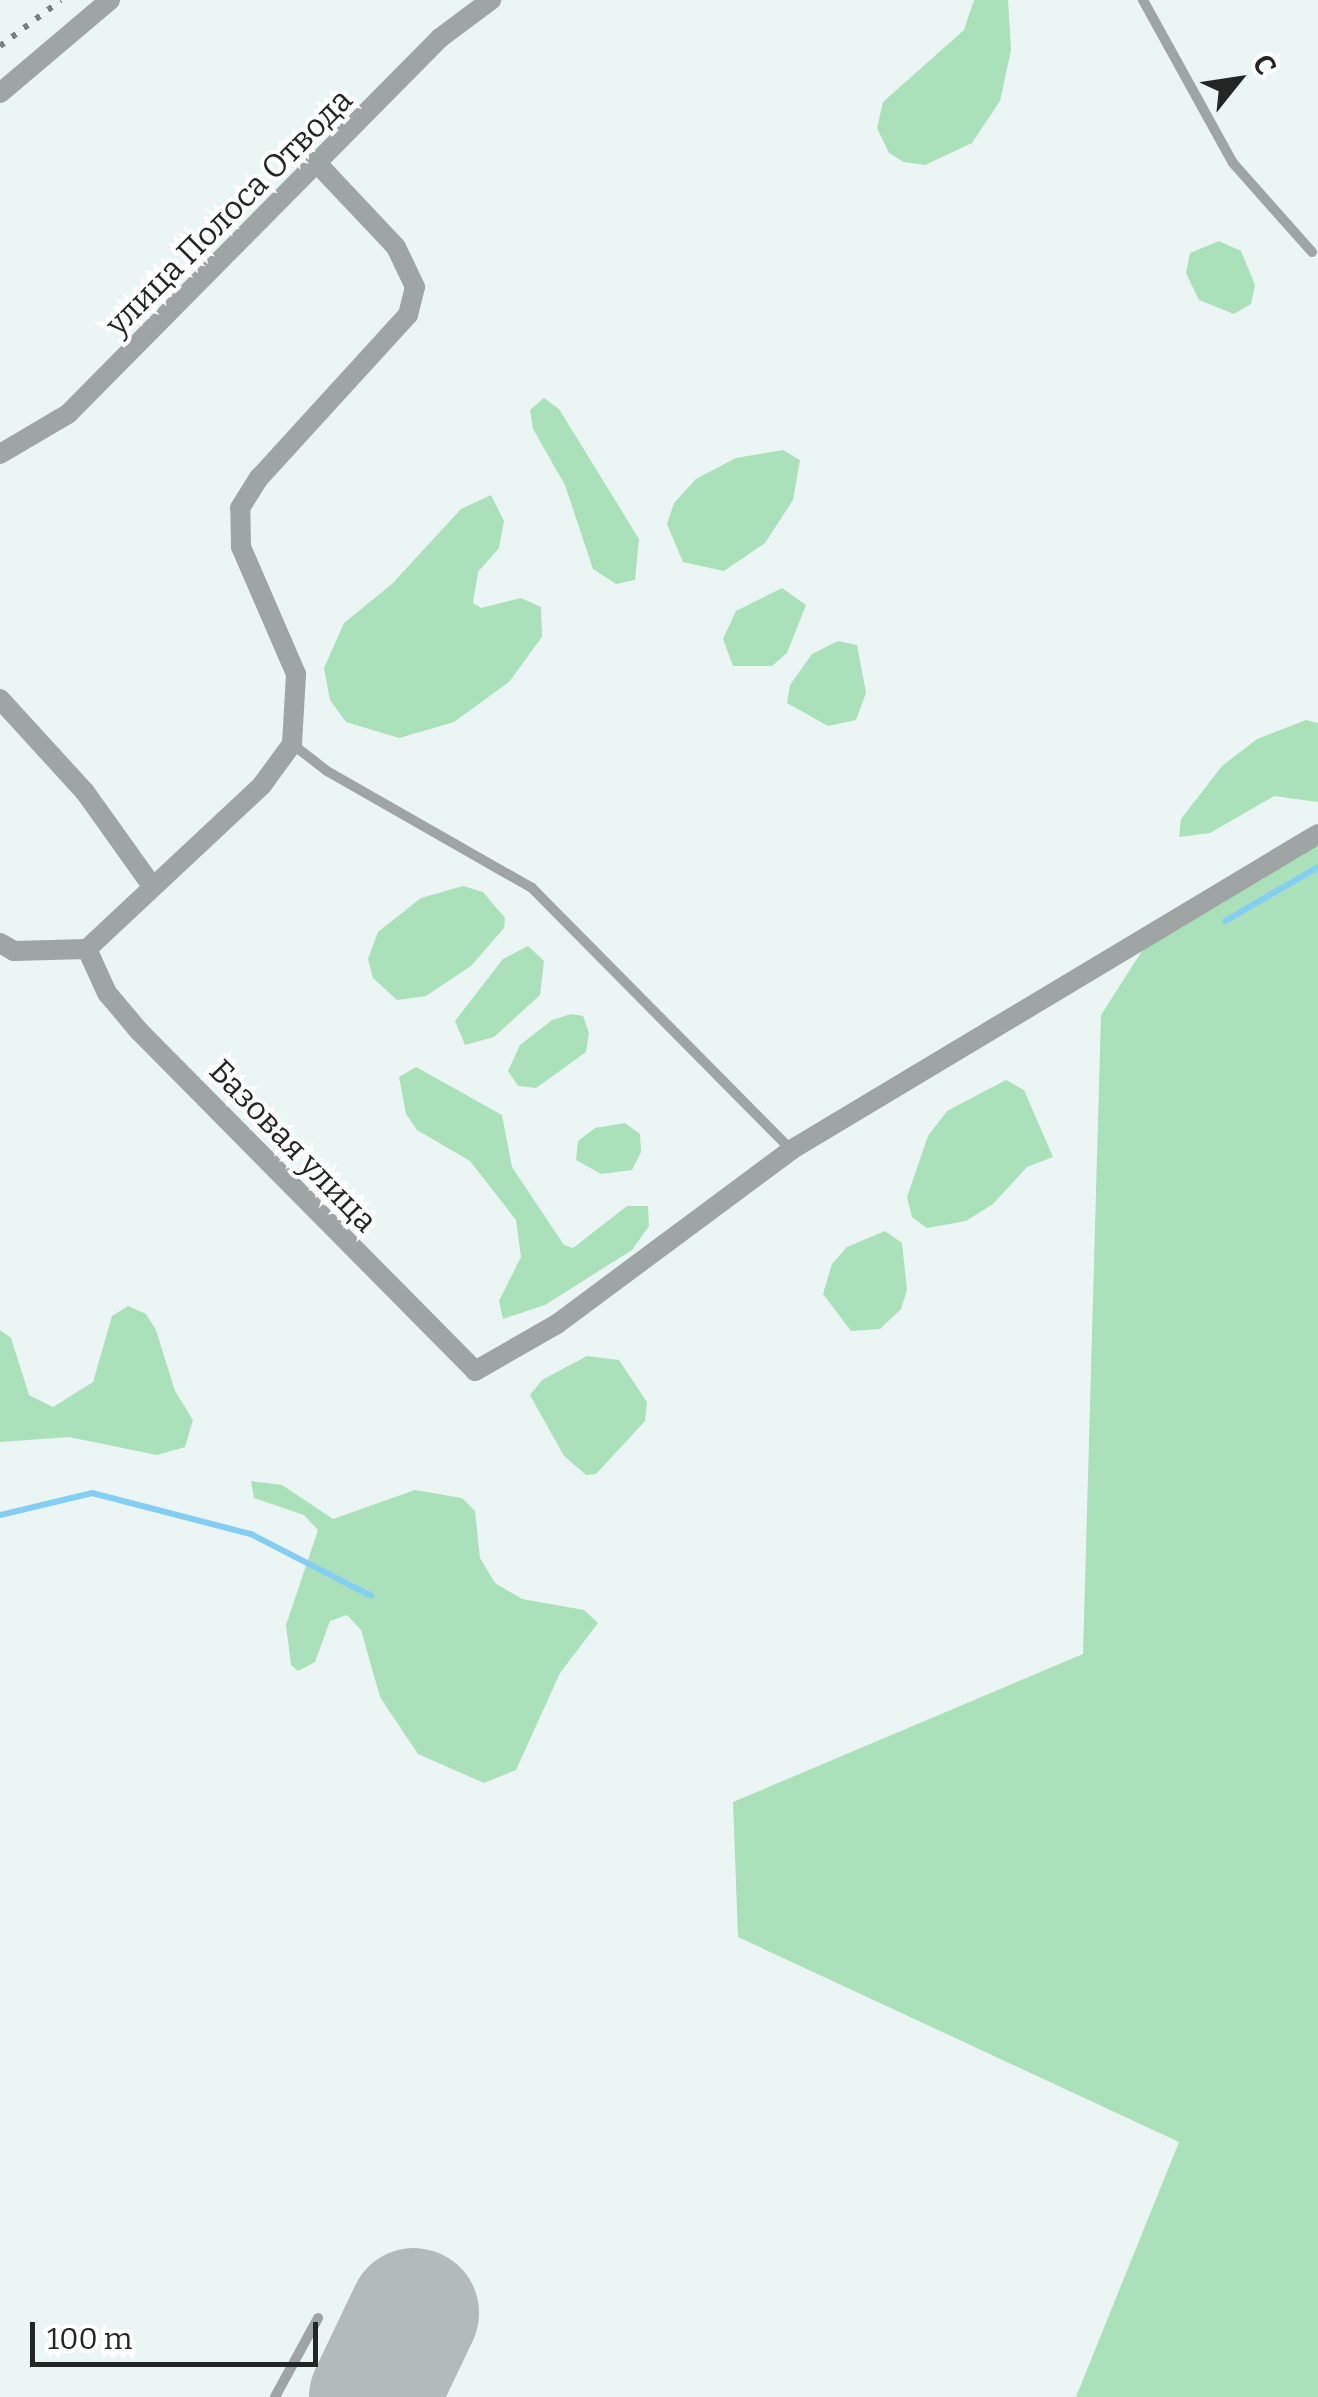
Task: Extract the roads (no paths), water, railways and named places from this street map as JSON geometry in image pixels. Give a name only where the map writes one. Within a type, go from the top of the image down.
[{"type":"street","points":[[0,93],[110,0]]},
{"type":"street","name":"улица Полоса Отвода","points":[[0,454],[68,414],[440,38],[491,0]]},
{"type":"street","points":[[0,943],[14,951],[87,949],[262,785],[292,744],[296,674],[241,548],[240,508],[414,302],[411,272],[396,247],[316,162]]},
{"type":"street","points":[[0,699],[85,792],[152,886]]},
{"type":"street","points":[[791,1150],[1318,834]]},
{"type":"street","name":"Базовая улица","points":[[87,949],[107,994],[139,1031],[475,1371],[557,1324],[791,1150]]},
{"type":"lane","points":[[1143,0],[1233,163],[1312,252]]},
{"type":"lane","points":[[292,744],[327,770],[532,888],[791,1150]]},
{"type":"lane","points":[[275,2397],[318,2318]]},
{"type":"waterway","points":[[1225,921],[1318,867]]},
{"type":"waterway","points":[[0,1515],[92,1493],[251,1534],[371,1596]]},
{"type":"railway","points":[[0,46],[61,0]]}]
